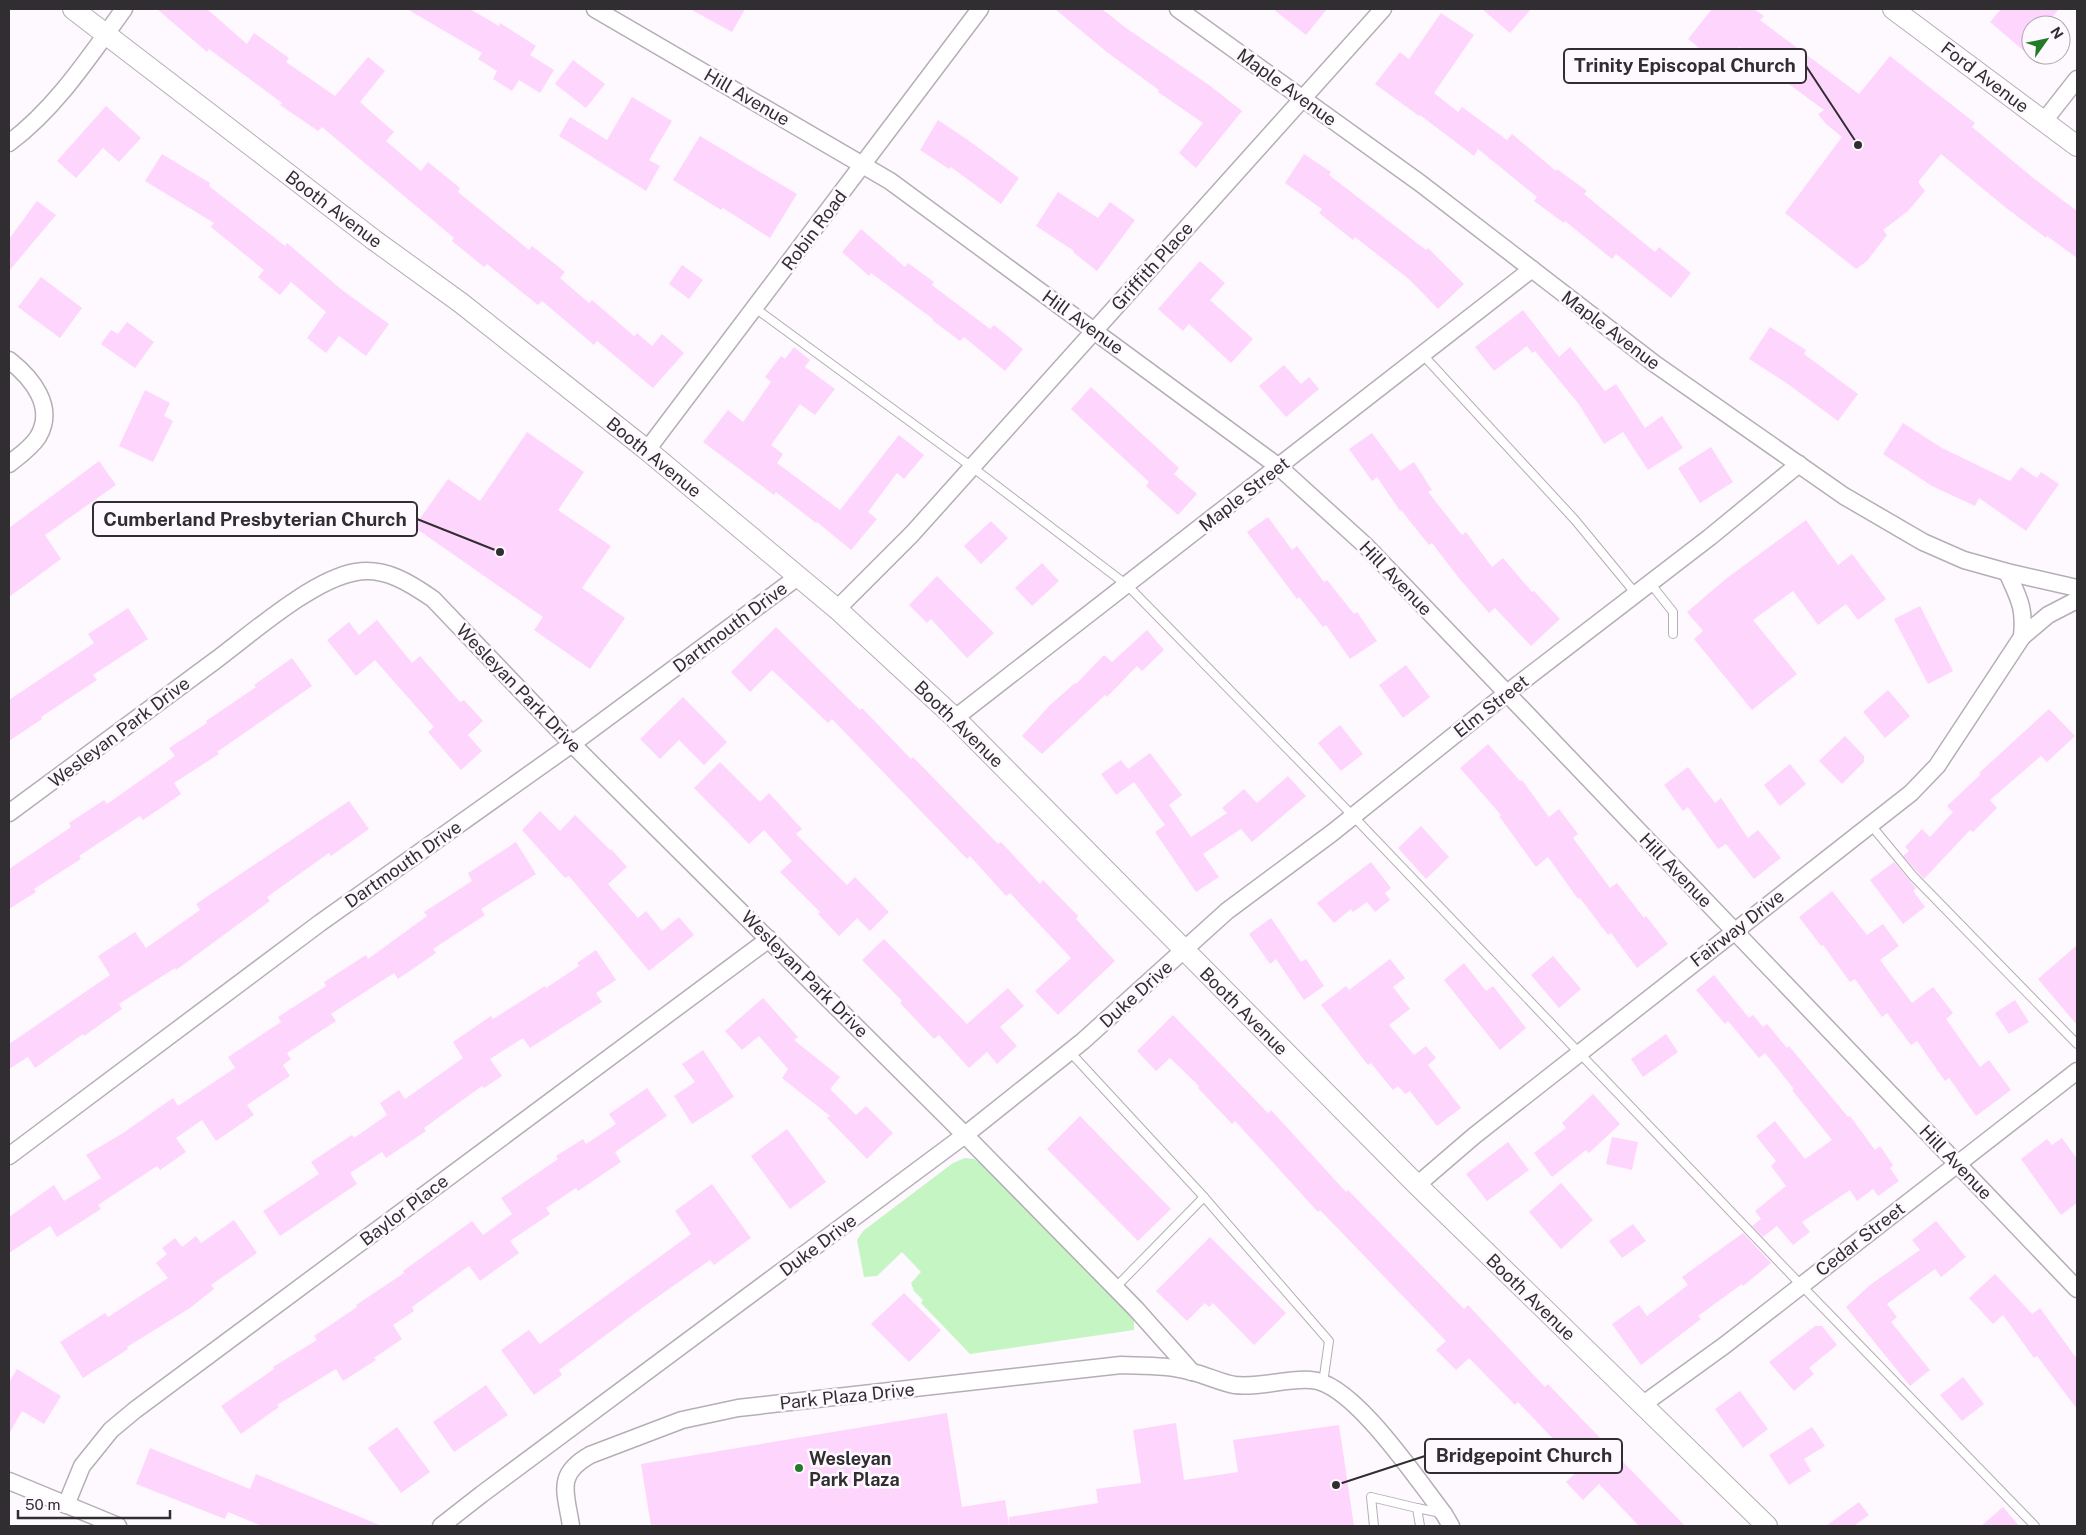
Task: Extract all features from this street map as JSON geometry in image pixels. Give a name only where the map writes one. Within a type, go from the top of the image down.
[{"type":"street","name":"Booth Avenue","points":[[73,9],[374,240],[461,303],[647,450],[837,609],[955,718],[1417,1186],[1767,1526]]},
{"type":"street","points":[[9,143],[23,132],[65,89],[124,9]]},
{"type":"street","name":"Hill Avenue","points":[[595,9],[864,164],[890,181],[1279,467],[1366,546],[2077,1289]]},
{"type":"street","name":"Robin Road","points":[[647,450],[980,9]]},
{"type":"street","name":"Maple Avenue","points":[[1178,9],[1420,183],[1655,364],[1844,496],[1923,542],[1964,560],[2077,588]]},
{"type":"street","name":"Griffith Place","points":[[837,609],[912,534],[1383,9]]},
{"type":"street","name":"Ford Avenue","points":[[1893,9],[2077,146]]},
{"type":"street","points":[[2044,121],[2077,79]]},
{"type":"street","name":"Maple Street","points":[[955,718],[1532,269]]},
{"type":"street","points":[[9,360],[32,381],[42,400],[44,420],[38,437],[9,464]]},
{"type":"street","name":"Elm Street","points":[[1184,950],[1227,911],[1353,816],[1506,693],[1710,537],[1799,464]]},
{"type":"street","name":"Wesleyan Park Drive","points":[[9,814],[284,609],[334,578],[358,572],[383,573],[408,582],[433,599],[572,744],[965,1135]]},
{"type":"street","points":[[2007,572],[2022,606],[2024,618],[2022,637]]},
{"type":"street","name":"Dartmouth Drive","points":[[9,1156],[320,923],[572,744],[799,576]]},
{"type":"street","name":"Fairway Drive","points":[[1417,1186],[1474,1136],[1579,1052],[1911,793],[1937,766],[2022,637],[2048,614],[2077,600]]},
{"type":"street","name":"Baylor Place","points":[[66,1504],[82,1466],[112,1430],[135,1410],[770,939]]},
{"type":"street","name":"Duke Drive","points":[[441,1526],[965,1135],[1070,1052],[1184,950]]},
{"type":"street","name":"Cedar Street","points":[[1642,1405],[1725,1345],[2077,1071]]},
{"type":"street","name":"Park Plaza Drive","points":[[965,1135],[1115,1288],[1192,1372]]},
{"type":"street","name":"Park Plaza Drive","points":[[571,1526],[566,1485],[569,1472],[577,1462],[590,1455],[682,1420],[738,1408],[1121,1365],[1168,1366],[1233,1385],[1252,1386],[1312,1380],[1331,1385],[1349,1398],[1387,1440],[1448,1520]]},
{"type":"street","points":[[9,1481],[118,1526]]},
{"type":"lane","points":[[755,308],[972,467],[1127,585],[1353,816],[2035,1526]]},
{"type":"lane","points":[[1423,355],[1575,520],[1636,594]]},
{"type":"lane","points":[[1650,583],[1673,612],[1673,634]]},
{"type":"lane","points":[[1870,824],[1914,876],[2077,1044]]},
{"type":"lane","points":[[1070,1052],[1204,1197],[1329,1341],[1323,1383]]},
{"type":"lane","points":[[1115,1288],[1204,1197]]},
{"type":"lane","points":[[1374,1526],[1371,1497],[1417,1508],[1448,1520]]},
{"type":"lane","points":[[1417,1508],[1420,1526]]},
{"type":"green space","points":[[965,1158],[974,1159],[982,1164],[1130,1314],[1134,1320],[1134,1330],[970,1354],[921,1303],[923,1300],[914,1291],[911,1283],[921,1272],[902,1252],[877,1276],[864,1277],[857,1240],[863,1231],[953,1163]]},
{"type":"building","points":[[157,9],[207,9],[247,44],[254,33],[289,58],[286,62],[335,96],[368,57],[385,71],[360,102],[394,132],[386,141],[421,171],[428,162],[460,188],[458,192],[529,250],[532,246],[565,272],[560,278],[589,303],[592,300],[634,336],[637,333],[652,346],[662,334],[684,353],[653,388],[597,341],[594,345],[542,301],[538,305],[487,264],[484,267],[452,241],[454,238],[322,127],[318,131],[280,105],[282,103],[209,49],[207,52]]},
{"type":"building","points":[[407,9],[470,9],[499,26],[500,23],[536,46],[530,55],[554,70],[540,93],[519,80],[512,91],[493,79],[497,71],[478,59],[482,53]]},
{"type":"building","points":[[690,9],[745,9],[732,32]]},
{"type":"building","points":[[1055,9],[1102,9],[1126,28],[1209,85],[1242,111],[1196,168],[1179,153],[1203,123],[1158,92],[1159,90],[1108,53]]},
{"type":"building","points":[[1273,9],[1327,9],[1306,35]]},
{"type":"building","points":[[1482,9],[1531,9],[1510,33]]},
{"type":"building","points":[[1712,9],[1754,9],[1764,16],[1760,20],[1859,94],[1890,56],[1975,123],[1972,127],[2032,177],[2077,211],[2077,258],[2047,236],[2046,238],[2005,207],[1941,154],[1918,182],[1925,191],[1908,211],[1883,230],[1887,235],[1867,261],[1856,269],[1785,213],[1842,137],[1826,124],[1818,114],[1824,110],[1739,47],[1723,67],[1688,39]]},
{"type":"building","points":[[2001,9],[2059,9],[2054,15],[2021,15],[2021,48],[1990,22]]},
{"type":"building","points":[[1441,13],[1474,35],[1434,93],[1458,112],[1462,107],[1507,140],[1512,134],[1556,171],[1557,169],[1587,191],[1584,194],[1655,252],[1659,247],[1691,273],[1671,298],[1616,254],[1612,259],[1565,221],[1564,223],[1534,201],[1537,197],[1478,149],[1474,156],[1375,84],[1400,52],[1409,59]]},
{"type":"building","points":[[573,60],[605,84],[586,108],[555,84]]},
{"type":"building","points":[[632,97],[672,121],[649,160],[660,166],[646,191],[559,136],[570,117],[607,140]]},
{"type":"building","points":[[106,106],[141,138],[119,162],[103,148],[76,178],[57,161]]},
{"type":"building","points":[[938,120],[1019,178],[1001,204],[951,167],[949,169],[920,150]]},
{"type":"building","points":[[700,136],[797,194],[770,238],[723,208],[721,210],[673,180]]},
{"type":"building","points":[[162,154],[210,183],[209,186],[285,246],[287,243],[342,290],[389,324],[366,356],[339,336],[326,353],[307,338],[326,312],[291,282],[280,295],[258,277],[264,270],[211,227],[214,223],[145,181]]},
{"type":"building","points":[[1304,154],[1331,172],[1329,175],[1426,250],[1428,248],[1464,284],[1438,309],[1410,280],[1355,237],[1353,240],[1319,213],[1322,209],[1285,183]]},
{"type":"building","points":[[1058,192],[1098,218],[1110,202],[1135,220],[1097,271],[1074,251],[1036,226]]},
{"type":"building","points":[[37,201],[56,215],[9,271],[9,239]]},
{"type":"building","points":[[861,229],[905,267],[908,263],[934,282],[932,285],[990,329],[994,325],[1023,349],[1005,371],[964,337],[960,341],[871,273],[869,276],[842,252]]},
{"type":"building","points":[[1200,261],[1225,283],[1210,300],[1253,339],[1231,363],[1189,324],[1183,331],[1158,309]]},
{"type":"building","points":[[682,265],[703,280],[689,299],[669,284]]},
{"type":"building","points":[[41,277],[82,308],[60,338],[18,307]]},
{"type":"building","points":[[1523,310],[1559,357],[1570,347],[1605,391],[1616,384],[1645,428],[1662,416],[1683,448],[1648,470],[1623,432],[1604,444],[1578,403],[1535,351],[1532,353],[1527,346],[1494,371],[1475,347]]},
{"type":"building","points":[[127,322],[154,342],[135,368],[101,344],[111,330],[118,334]]},
{"type":"building","points":[[1770,327],[1806,350],[1804,354],[1858,394],[1838,421],[1785,382],[1749,359]]},
{"type":"building","points":[[794,347],[810,360],[805,367],[835,389],[815,415],[800,404],[771,445],[783,454],[777,463],[840,510],[899,435],[924,455],[904,479],[897,473],[868,512],[877,519],[851,550],[776,492],[774,495],[703,442],[728,410],[743,422],[771,382],[765,377],[781,356],[785,359]]},
{"type":"building","points":[[1284,365],[1301,384],[1309,377],[1319,389],[1286,417],[1259,386]]},
{"type":"building","points":[[1091,387],[1179,468],[1174,474],[1197,494],[1178,515],[1146,486],[1149,482],[1071,409]]},
{"type":"building","points":[[145,390],[170,403],[164,416],[173,421],[153,462],[119,446]]},
{"type":"building","points":[[1903,423],[1942,448],[2010,481],[2021,467],[2037,478],[2041,472],[2059,484],[2026,531],[1979,498],[1975,506],[1932,486],[1883,454]]},
{"type":"building","points":[[527,432],[584,472],[558,510],[611,546],[582,588],[625,618],[590,669],[534,630],[543,617],[414,527],[448,479],[480,501]]},
{"type":"building","points":[[1372,433],[1400,471],[1414,462],[1432,490],[1428,492],[1462,535],[1466,532],[1492,567],[1503,558],[1532,592],[1534,591],[1560,619],[1531,646],[1495,608],[1489,613],[1432,543],[1429,545],[1400,511],[1377,477],[1372,481],[1349,449]]},
{"type":"building","points":[[1711,447],[1733,482],[1700,503],[1678,468]]},
{"type":"building","points":[[99,461],[116,485],[45,535],[61,559],[9,597],[9,528]]},
{"type":"building","points":[[1268,517],[1292,550],[1297,546],[1324,582],[1327,580],[1354,614],[1357,612],[1377,641],[1350,659],[1326,625],[1323,627],[1299,597],[1297,599],[1247,532]]},
{"type":"building","points":[[1806,520],[1838,565],[1852,554],[1886,599],[1858,620],[1846,604],[1818,625],[1793,591],[1753,620],[1797,674],[1752,710],[1694,639],[1703,631],[1687,612],[1727,578]]},
{"type":"building","points":[[991,521],[1008,538],[981,564],[964,546]]},
{"type":"building","points":[[1042,563],[1059,581],[1032,606],[1015,588]]},
{"type":"building","points":[[937,576],[994,633],[967,658],[931,619],[927,623],[909,605]]},
{"type":"building","points":[[1920,606],[1953,671],[1928,684],[1894,619]]},
{"type":"building","points":[[128,608],[148,639],[93,675],[97,680],[9,741],[9,700],[94,643],[88,634]]},
{"type":"building","points":[[377,620],[412,663],[420,656],[460,702],[464,700],[483,721],[468,735],[482,751],[461,770],[428,732],[434,727],[375,660],[356,676],[327,640],[349,622],[359,635]]},
{"type":"building","points":[[776,627],[860,710],[862,708],[911,759],[913,757],[998,844],[1001,842],[1040,884],[1043,880],[1078,916],[1076,919],[1115,961],[1058,1015],[1035,991],[1071,958],[1010,893],[1006,896],[970,856],[967,859],[832,719],[828,723],[772,670],[750,692],[731,672]]},
{"type":"building","points":[[1147,630],[1164,650],[1142,671],[1137,666],[1107,697],[1105,695],[1042,754],[1022,736],[1050,705],[1076,684],[1104,655],[1112,662]]},
{"type":"building","points":[[292,658],[312,686],[217,752],[219,754],[174,783],[181,794],[143,820],[140,816],[79,856],[81,859],[34,889],[36,892],[9,909],[9,869],[71,827],[69,823],[104,800],[107,804],[175,756],[169,748],[207,723],[206,721],[256,687],[254,685]]},
{"type":"building","points":[[1406,665],[1430,697],[1403,718],[1379,685]]},
{"type":"building","points":[[1888,690],[1910,716],[1885,738],[1863,712]]},
{"type":"building","points":[[683,697],[727,742],[704,765],[679,740],[660,759],[640,739]]},
{"type":"building","points":[[2049,709],[2075,736],[2047,762],[2041,756],[1990,800],[1997,808],[1973,832],[1970,830],[1924,879],[1903,856],[1909,851],[1905,847],[1922,829],[1930,837],[1953,812],[1947,806],[1981,774],[1979,773]]},
{"type":"building","points":[[1340,725],[1363,754],[1341,771],[1318,743]]},
{"type":"building","points":[[1845,736],[1864,756],[1864,762],[1842,784],[1819,761]]},
{"type":"building","points":[[1488,744],[1520,781],[1522,780],[1549,817],[1559,809],[1578,834],[1573,838],[1610,888],[1617,883],[1644,918],[1646,916],[1668,944],[1637,968],[1611,933],[1608,935],[1580,898],[1578,899],[1548,857],[1536,867],[1499,816],[1501,815],[1460,768]]},
{"type":"building","points":[[1150,753],[1182,795],[1169,805],[1191,837],[1227,813],[1222,808],[1244,789],[1257,803],[1288,776],[1306,796],[1252,842],[1241,829],[1203,854],[1219,877],[1196,892],[1155,832],[1165,825],[1134,782],[1116,795],[1101,774],[1121,760],[1128,769]]},
{"type":"building","points":[[720,762],[760,802],[769,793],[802,829],[796,834],[847,885],[855,877],[889,912],[870,931],[857,918],[839,936],[818,914],[820,912],[780,872],[792,861],[764,830],[749,844],[694,788]]},
{"type":"building","points":[[1790,764],[1806,784],[1780,806],[1764,785]]},
{"type":"building","points":[[1688,767],[1715,803],[1721,798],[1748,838],[1758,830],[1781,858],[1754,879],[1726,844],[1718,849],[1688,807],[1683,811],[1664,785]]},
{"type":"building","points":[[349,801],[369,829],[331,856],[329,853],[267,897],[270,901],[176,970],[175,968],[119,1004],[122,1009],[84,1036],[83,1034],[35,1068],[28,1057],[9,1069],[9,1044],[110,975],[98,956],[135,932],[146,948],[200,910],[196,904]]},
{"type":"building","points":[[540,811],[560,831],[575,815],[611,849],[627,867],[608,884],[638,918],[646,911],[662,931],[679,917],[694,935],[649,971],[569,876],[565,878],[522,830]]},
{"type":"building","points":[[1421,826],[1449,857],[1426,879],[1398,848]]},
{"type":"building","points":[[516,842],[536,874],[481,909],[485,915],[433,949],[436,953],[398,979],[394,973],[331,1014],[336,1021],[287,1053],[291,1059],[283,1065],[290,1076],[247,1105],[254,1115],[216,1141],[202,1120],[176,1138],[186,1152],[160,1170],[157,1166],[98,1205],[101,1209],[57,1237],[50,1226],[9,1253],[9,1217],[54,1185],[64,1201],[101,1178],[86,1155],[123,1133],[173,1098],[178,1106],[235,1068],[228,1057],[281,1022],[278,1017],[326,986],[324,982],[366,955],[368,959],[427,916],[424,912],[472,881],[468,873]]},
{"type":"building","points":[[1371,862],[1391,888],[1385,893],[1390,900],[1375,912],[1367,902],[1353,912],[1351,909],[1334,923],[1317,903]]},
{"type":"building","points":[[1894,862],[1916,888],[1913,891],[1925,907],[1903,924],[1870,880]]},
{"type":"building","points":[[1832,891],[1867,935],[1883,924],[1899,946],[1880,960],[1912,1003],[1933,987],[1953,1013],[1946,1019],[1980,1067],[1989,1060],[2011,1090],[1976,1116],[1949,1078],[1945,1081],[1917,1041],[1911,1045],[1887,1013],[1882,1017],[1855,979],[1850,982],[1823,945],[1821,946],[1799,917]]},
{"type":"building","points":[[1271,918],[1301,962],[1306,959],[1324,986],[1304,1000],[1276,959],[1270,964],[1249,934]]},
{"type":"building","points":[[884,939],[967,1024],[1008,988],[1024,1006],[1000,1027],[1017,1046],[997,1064],[987,1052],[969,1068],[939,1035],[934,1039],[900,1003],[902,1001],[862,960]]},
{"type":"building","points":[[2077,945],[2077,1025],[2038,979]]},
{"type":"building","points":[[596,950],[616,980],[596,993],[602,1002],[530,1048],[523,1038],[490,1059],[502,1076],[484,1088],[482,1086],[424,1128],[426,1131],[386,1158],[382,1152],[350,1173],[357,1184],[280,1236],[263,1211],[319,1174],[311,1162],[352,1135],[354,1138],[387,1115],[380,1103],[399,1090],[405,1099],[463,1058],[453,1042],[491,1016],[493,1019],[545,986],[546,988],[579,966],[577,963]]},
{"type":"building","points":[[1553,956],[1581,989],[1559,1008],[1531,975]]},
{"type":"building","points":[[1390,959],[1405,978],[1393,987],[1410,1009],[1389,1025],[1414,1055],[1426,1046],[1436,1058],[1428,1065],[1461,1108],[1437,1126],[1410,1091],[1405,1094],[1398,1086],[1393,1090],[1371,1063],[1368,1065],[1321,1005],[1346,986],[1349,990]]},
{"type":"building","points":[[1464,963],[1486,991],[1493,986],[1526,1028],[1500,1050],[1444,980]]},
{"type":"building","points":[[1714,975],[1749,1018],[1753,1015],[1763,1027],[1767,1024],[1787,1048],[1789,1046],[1848,1117],[1850,1116],[1875,1150],[1880,1146],[1893,1165],[1890,1168],[1899,1181],[1878,1196],[1873,1189],[1857,1201],[1850,1190],[1802,1222],[1810,1232],[1793,1245],[1777,1226],[1763,1237],[1752,1226],[1761,1219],[1755,1211],[1786,1186],[1771,1166],[1776,1161],[1756,1136],[1775,1121],[1805,1159],[1832,1140],[1765,1053],[1759,1058],[1728,1021],[1725,1024],[1696,990]]},
{"type":"building","points":[[763,998],[798,1037],[794,1040],[840,1077],[830,1089],[856,1115],[866,1106],[893,1133],[867,1159],[827,1118],[830,1116],[782,1078],[788,1069],[759,1036],[742,1050],[725,1031]]},
{"type":"building","points":[[2015,1000],[2029,1022],[2009,1034],[1995,1013]]},
{"type":"building","points":[[1173,1015],[1268,1113],[1271,1110],[1346,1192],[1348,1190],[1464,1309],[1468,1305],[1545,1387],[1548,1384],[1685,1526],[1639,1526],[1599,1484],[1583,1500],[1566,1482],[1582,1467],[1559,1442],[1557,1443],[1518,1402],[1515,1405],[1469,1358],[1456,1370],[1436,1350],[1446,1341],[1320,1210],[1318,1212],[1235,1121],[1232,1124],[1198,1088],[1199,1086],[1170,1058],[1156,1071],[1137,1051]]},
{"type":"building","points":[[1666,1034],[1678,1052],[1643,1077],[1631,1059]]},
{"type":"building","points":[[703,1050],[734,1097],[692,1124],[674,1096],[695,1082],[682,1064]]},
{"type":"building","points":[[647,1088],[667,1116],[615,1152],[621,1162],[578,1191],[576,1188],[546,1208],[550,1214],[510,1241],[519,1253],[480,1281],[469,1266],[412,1307],[414,1311],[393,1325],[402,1339],[374,1358],[376,1360],[343,1381],[336,1369],[277,1405],[279,1407],[241,1434],[221,1406],[274,1369],[273,1367],[317,1340],[314,1336],[404,1273],[403,1271],[472,1221],[483,1235],[512,1214],[501,1198],[558,1159],[556,1156],[583,1139],[586,1144],[616,1124],[609,1114]]},
{"type":"building","points":[[1593,1094],[1620,1124],[1589,1153],[1586,1150],[1552,1177],[1534,1153],[1566,1128],[1562,1123]]},
{"type":"building","points":[[1080,1116],[1171,1209],[1138,1241],[1047,1149]]},
{"type":"building","points":[[787,1129],[826,1182],[790,1209],[751,1156]]},
{"type":"building","points":[[1612,1137],[1638,1142],[1632,1170],[1606,1164]]},
{"type":"building","points":[[2062,1138],[2077,1159],[2077,1203],[2061,1215],[2021,1159],[2047,1139],[2052,1145]]},
{"type":"building","points":[[1508,1142],[1529,1170],[1487,1201],[1466,1174]]},
{"type":"building","points":[[1561,1183],[1593,1220],[1561,1249],[1529,1212]]},
{"type":"building","points":[[712,1184],[751,1238],[714,1265],[710,1260],[642,1308],[559,1370],[562,1375],[534,1395],[501,1350],[529,1330],[540,1344],[691,1234],[675,1211]]},
{"type":"building","points":[[234,1220],[257,1253],[211,1285],[214,1289],[190,1308],[127,1347],[128,1349],[83,1378],[60,1342],[105,1313],[108,1317],[168,1278],[156,1263],[167,1254],[162,1248],[175,1238],[182,1247],[196,1236],[201,1243]]},
{"type":"building","points":[[1936,1221],[1966,1257],[1941,1277],[1935,1269],[1887,1304],[1897,1317],[1891,1322],[1930,1370],[1910,1386],[1846,1307],[1870,1285],[1920,1250],[1912,1240]]},
{"type":"building","points":[[1633,1224],[1646,1241],[1622,1258],[1609,1241]]},
{"type":"building","points":[[1743,1233],[1771,1263],[1743,1286],[1742,1284],[1698,1316],[1701,1319],[1641,1365],[1612,1324],[1639,1305],[1647,1316],[1688,1285],[1682,1277]]},
{"type":"building","points":[[1210,1237],[1286,1313],[1254,1345],[1213,1303],[1209,1307],[1205,1303],[1187,1321],[1156,1291]]},
{"type":"building","points":[[1995,1274],[2032,1314],[2040,1308],[2077,1359],[2077,1409],[2037,1356],[2034,1358],[2003,1315],[1993,1324],[1969,1298]]},
{"type":"building","points":[[904,1293],[941,1330],[909,1362],[871,1324]]},
{"type":"building","points":[[1815,1326],[1822,1326],[1837,1345],[1809,1368],[1814,1374],[1794,1391],[1769,1362]]},
{"type":"building","points":[[17,1369],[61,1396],[44,1424],[22,1411],[9,1434],[9,1382]]},
{"type":"building","points":[[1963,1377],[1984,1404],[1962,1421],[1940,1395]]},
{"type":"building","points":[[486,1385],[508,1415],[454,1452],[433,1422]]},
{"type":"building","points":[[1740,1391],[1768,1429],[1743,1448],[1715,1409]]},
{"type":"building","name":"Wesleyan Park Plaza","points":[[947,1413],[962,1507],[1005,1500],[1009,1525],[1009,1517],[1098,1503],[1096,1489],[1141,1483],[1133,1430],[1176,1423],[1184,1480],[1238,1472],[1233,1440],[1339,1425],[1354,1526],[651,1526],[641,1464]]},
{"type":"building","points":[[397,1427],[430,1472],[401,1493],[368,1448]]},
{"type":"building","points":[[1812,1427],[1825,1446],[1804,1459],[1811,1471],[1789,1485],[1769,1455]]},
{"type":"building","points":[[150,1448],[250,1489],[256,1474],[382,1526],[262,1526],[228,1512],[225,1519],[136,1484]]},
{"type":"building","points":[[1859,1502],[1869,1515],[1854,1526],[1826,1526]]},
{"type":"building","points":[[2003,1507],[2019,1526],[1981,1526]]},
{"type":"place","name":"Trinity Episcopal Church","points":[[1858,145]]},
{"type":"place","name":"Cumberland Presbyterian Church","points":[[500,552]]},
{"type":"place","name":"Wesleyan Park Plaza","points":[[799,1468]]},
{"type":"place","name":"Bridgepoint Church","points":[[1336,1485]]}]
